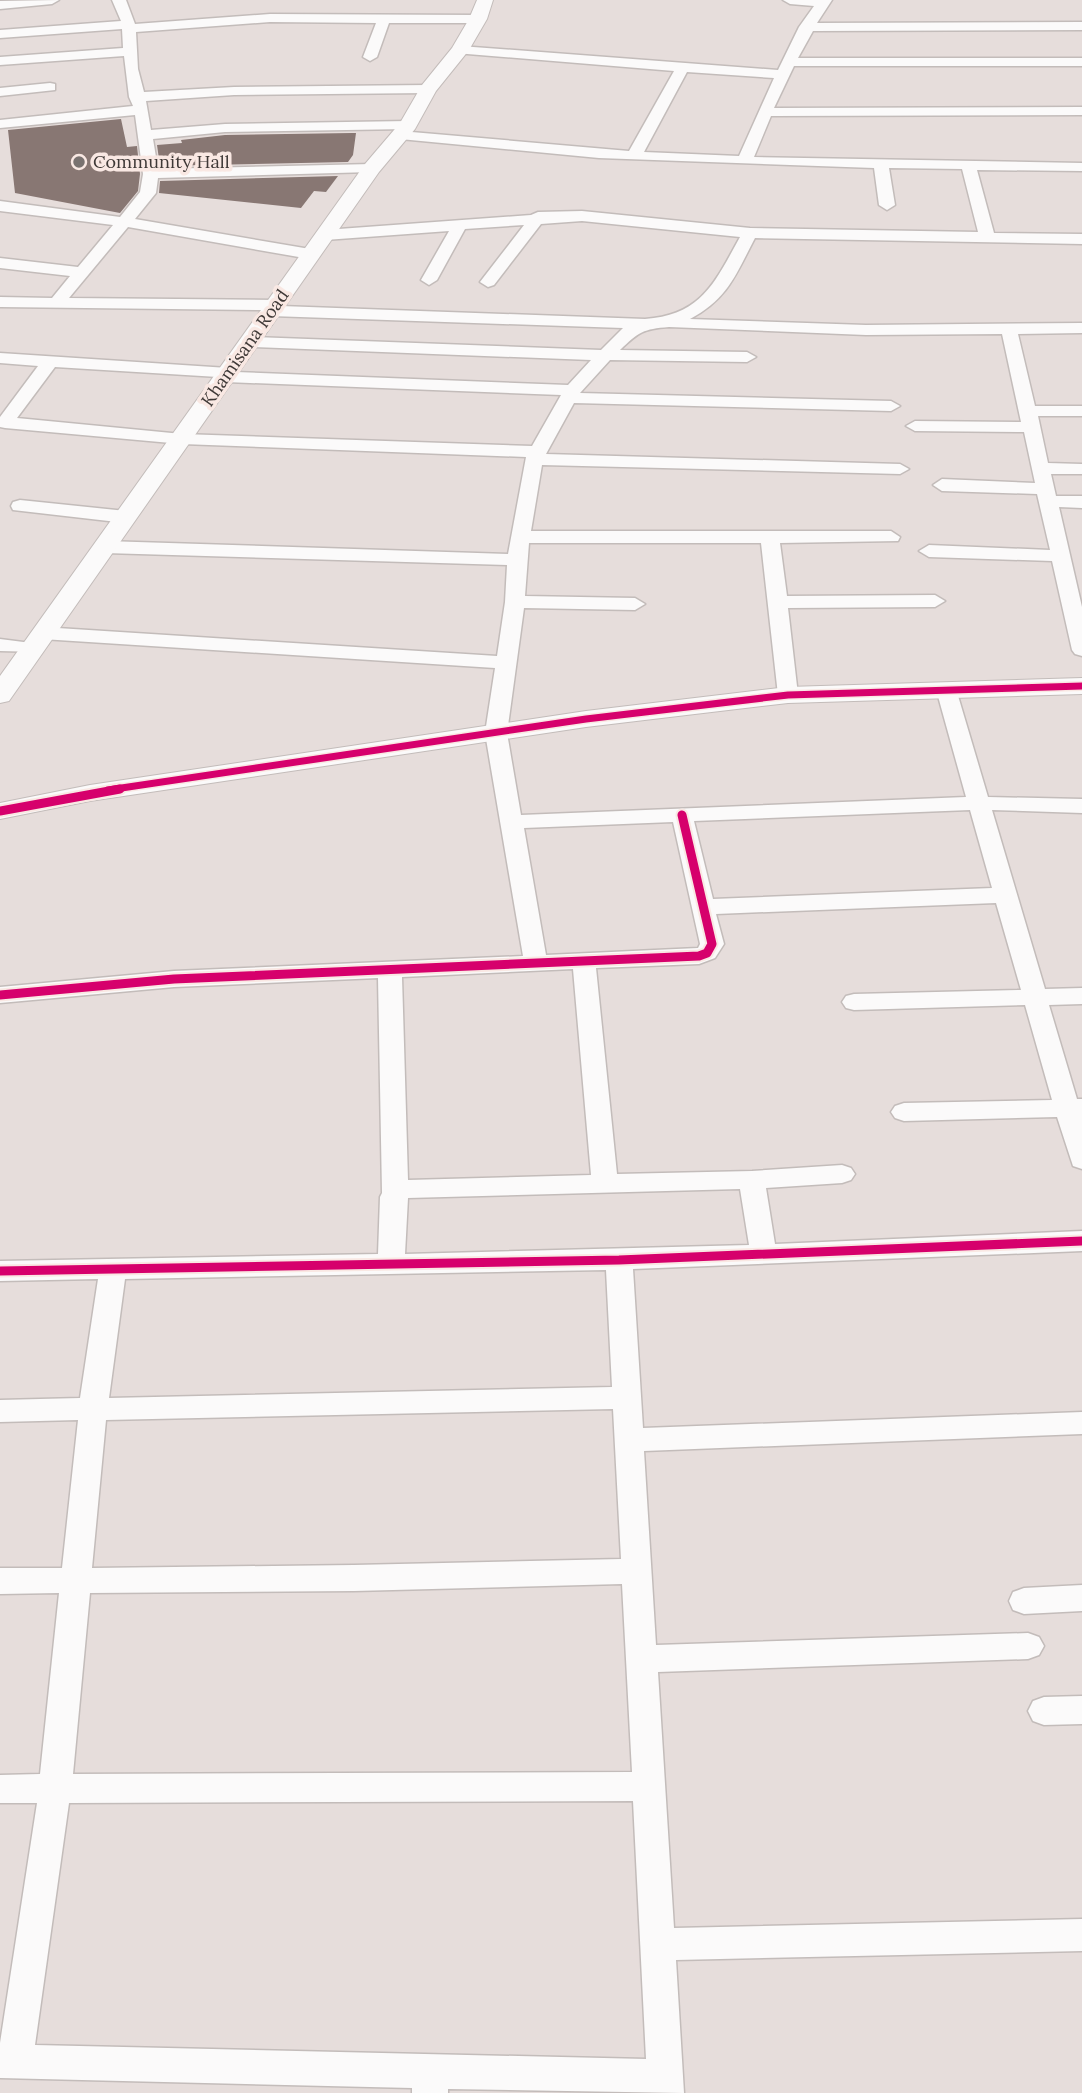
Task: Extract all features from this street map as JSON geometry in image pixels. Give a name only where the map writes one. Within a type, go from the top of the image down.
[{"type":"street","points":[[0,5],[52,0]]},
{"type":"street","points":[[57,302],[148,193],[151,174],[129,51],[129,26],[118,0]]},
{"type":"street","points":[[790,0],[825,1]]},
{"type":"street","points":[[745,161],[764,112],[806,27],[825,1]]},
{"type":"street","points":[[0,34],[270,18],[384,18],[481,9]]},
{"type":"street","name":"Khamisana Road","points":[[0,695],[251,342],[310,254],[372,168],[404,130],[428,89],[460,50],[481,9]]},
{"type":"street","points":[[370,57],[384,18]]},
{"type":"street","points":[[806,27],[1082,26]]},
{"type":"street","points":[[460,50],[683,67],[1080,66]]},
{"type":"street","points":[[0,61],[129,51]]},
{"type":"street","points":[[634,156],[683,67]]},
{"type":"street","points":[[0,92],[50,87]]},
{"type":"street","points":[[0,124],[234,91],[428,89]]},
{"type":"street","points":[[764,112],[1082,111]]},
{"type":"street","points":[[145,135],[225,128],[404,130],[634,156],[745,161],[1082,167]]},
{"type":"street","points":[[881,164],[887,205]]},
{"type":"street","points":[[969,166],[987,237]]},
{"type":"street","points":[[151,174],[372,168]]},
{"type":"street","points":[[0,206],[126,222],[310,254]]},
{"type":"street","points":[[325,235],[538,217],[597,216],[750,233],[1082,239]]},
{"type":"street","points":[[488,282],[538,217]]},
{"type":"street","points":[[429,281],[460,224]]},
{"type":"street","points":[[671,323],[699,308],[714,296],[750,233]]},
{"type":"street","points":[[0,263],[80,272]]},
{"type":"street","points":[[0,302],[272,308],[645,324],[866,330],[1082,328]]},
{"type":"street","points":[[536,964],[496,733],[515,602],[517,560],[535,456],[570,394],[605,355],[634,328],[645,324]]},
{"type":"street","points":[[1009,329],[1061,555],[1077,611],[1082,650]]},
{"type":"street","points":[[251,342],[605,355],[747,357]]},
{"type":"street","points":[[0,358],[227,375],[570,394],[891,406]]},
{"type":"street","points":[[2,422],[50,362]]},
{"type":"street","points":[[915,426],[1030,419],[1082,411]]},
{"type":"street","points":[[2,422],[181,439],[535,456],[900,469]]},
{"type":"street","points":[[1041,468],[1082,469]]},
{"type":"street","points":[[942,485],[1047,495],[1082,502]]},
{"type":"street","points":[[20,506],[126,517]]},
{"type":"street","points":[[770,535],[788,695]]},
{"type":"street","points":[[522,537],[891,537]]},
{"type":"street","points":[[105,547],[517,560]]},
{"type":"street","points":[[929,551],[1061,555]]},
{"type":"street","points":[[777,602],[935,601]]},
{"type":"street","points":[[515,602],[635,604]]},
{"type":"street","points":[[0,645],[37,640],[507,663]]},
{"type":"street","points":[[0,811],[90,793],[586,719],[788,695],[1082,686]]},
{"type":"street","points":[[946,689],[1035,997],[1075,1109],[1082,1160]]},
{"type":"street","points":[[512,822],[979,803],[1082,806]]},
{"type":"street","points":[[0,995],[136,981],[536,964],[707,953],[712,944],[682,815]]},
{"type":"street","points":[[703,907],[1006,895]]},
{"type":"street","points":[[584,961],[605,1183]]},
{"type":"street","points":[[390,969],[395,1192],[391,1262]]},
{"type":"street","points":[[854,1002],[1082,996]]},
{"type":"street","points":[[904,1112],[1075,1109]]},
{"type":"street","points":[[395,1192],[401,1189],[752,1180],[842,1174]]},
{"type":"street","points":[[752,1180],[764,1256]]},
{"type":"street","points":[[0,1271],[764,1256],[1082,1241]]},
{"type":"street","points":[[113,1268],[93,1409],[55,1789],[8,2061],[431,2082],[666,2085],[619,1260]]},
{"type":"street","points":[[0,1411],[627,1398]]},
{"type":"street","points":[[629,1440],[1082,1423]]},
{"type":"street","points":[[0,1581],[636,1571]]},
{"type":"street","points":[[1024,1601],[1082,1598]]},
{"type":"street","points":[[642,1658],[1028,1646]]},
{"type":"street","points":[[1044,1711],[1082,1710]]},
{"type":"street","points":[[0,1788],[649,1786]]},
{"type":"street","points":[[657,1944],[1082,1935]]},
{"type":"building","points":[[121,119],[127,147],[137,146],[140,174],[138,191],[120,213],[15,193],[8,130]]},
{"type":"building","points":[[356,133],[353,155],[348,162],[160,166],[157,145],[225,135]]},
{"type":"building","points":[[338,176],[326,192],[314,191],[301,208],[159,193],[160,181]]},
{"type":"cycle path","points":[[0,811],[90,793],[586,719],[788,695],[1082,686]]},
{"type":"cycle path","points":[[0,995],[174,979],[699,956],[707,953],[712,944],[682,815]]},
{"type":"cycle path","points":[[0,1271],[619,1260],[1082,1241]]},
{"type":"place","name":"Community Hall","points":[[79,162]]}]
